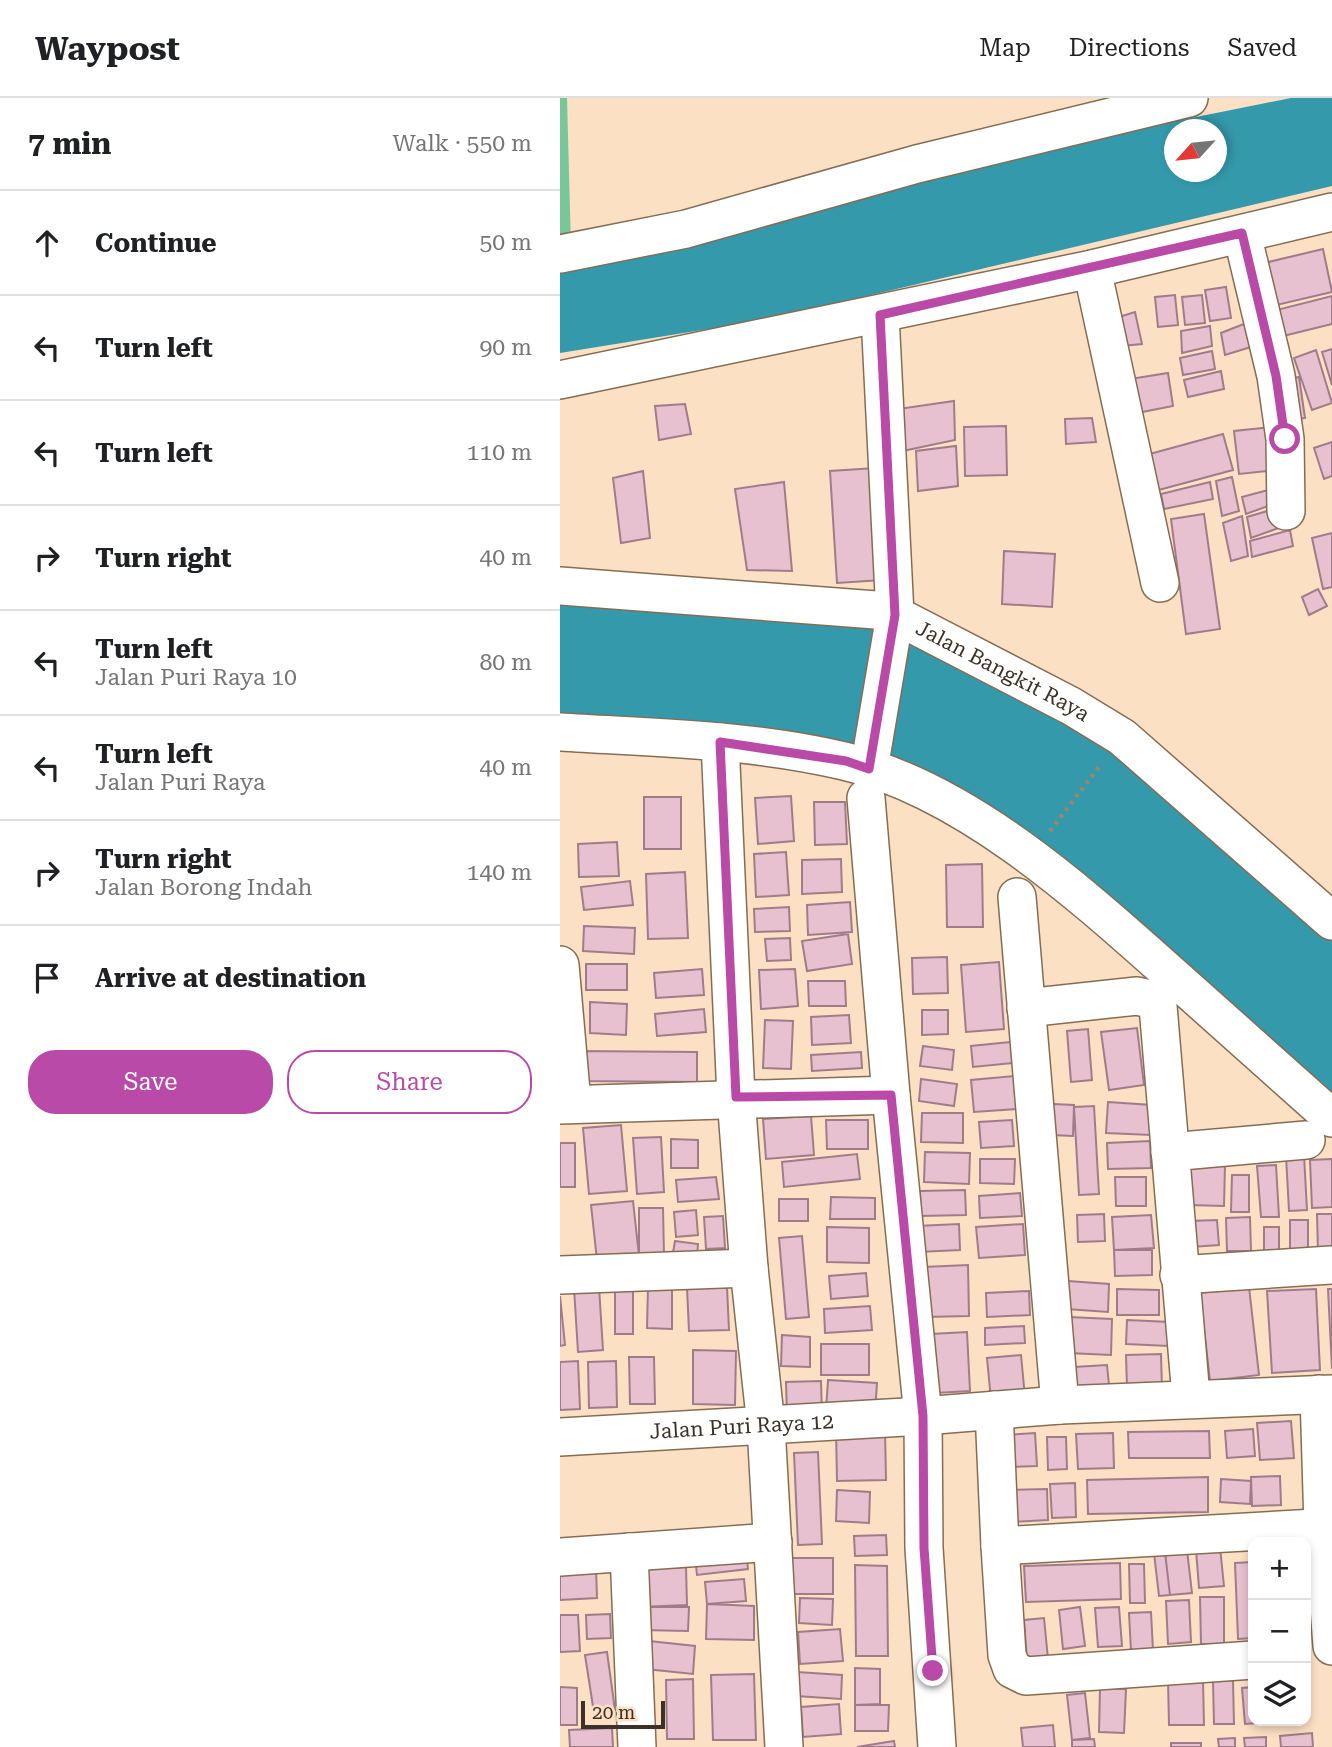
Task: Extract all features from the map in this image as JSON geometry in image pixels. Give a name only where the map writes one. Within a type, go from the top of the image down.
[{"type":"street","points":[[560,254],[686,229],[917,164],[1189,98]]},
{"type":"street","points":[[560,380],[1092,269],[1332,212]]},
{"type":"street","points":[[1242,233],[1276,376],[1285,439],[1286,511]]},
{"type":"street","points":[[1092,269],[1160,583]]},
{"type":"street","points":[[880,315],[893,621],[868,776],[891,1095],[923,1416],[924,1548],[937,1747]]},
{"type":"street","name":"Jalan Bangkit Raya","points":[[560,586],[876,610],[893,621],[1071,706],[1122,737],[1332,921]]},
{"type":"street","points":[[560,732],[720,742],[833,759],[868,776],[931,795],[1003,836],[1111,921],[1319,1129]]},
{"type":"street","points":[[720,742],[736,1097],[749,1268],[766,1426],[784,1747]]},
{"type":"street","points":[[1017,897],[1060,1405]]},
{"type":"street","points":[[560,965],[566,1104],[736,1097],[891,1095]]},
{"type":"street","points":[[1026,1008],[1137,996],[1154,1000],[1159,1012],[1191,1397]]},
{"type":"street","points":[[1170,1152],[1319,1129]]},
{"type":"street","points":[[1179,1275],[1331,1265]]},
{"type":"street","points":[[560,1275],[749,1268]]},
{"type":"street","points":[[1325,1394],[1332,1646]]},
{"type":"street","name":"Jalan Puri Raya 12","points":[[560,1437],[1191,1397],[1325,1394]]},
{"type":"street","points":[[994,1410],[1007,1655],[1012,1669],[1026,1676],[1248,1660]]},
{"type":"street","points":[[1000,1546],[1327,1527]]},
{"type":"street","points":[[560,1557],[774,1542]]},
{"type":"street","points":[[628,1552],[637,1747]]},
{"type":"street","points":[[1311,1656],[1332,1655]]},
{"type":"path","points":[[1048,833],[1106,758]]},
{"type":"green space","points":[[560,98],[567,98],[571,247],[560,249]]},
{"type":"water","points":[[1291,98],[1332,98],[1332,186],[770,319],[560,353],[560,273],[968,163],[1164,124],[1164,182],[1227,182],[1227,119],[1187,119]]},
{"type":"water","points":[[560,593],[861,618],[1073,720],[1332,933],[1332,1097],[1132,924],[921,767],[681,726],[560,725]]},
{"type":"building","points":[[1323,249],[1332,292],[1268,307],[1260,264]]},
{"type":"building","points":[[1226,287],[1231,318],[1210,321],[1205,290]]},
{"type":"building","points":[[1175,295],[1178,325],[1158,327],[1155,297]]},
{"type":"building","points":[[1202,295],[1205,323],[1185,325],[1182,297]]},
{"type":"building","points":[[1332,296],[1332,324],[1271,339],[1265,313]]},
{"type":"building","points":[[1135,312],[1142,344],[1122,346],[1119,317]]},
{"type":"building","points":[[1249,322],[1251,347],[1225,355],[1221,333]]},
{"type":"building","points":[[1210,326],[1212,346],[1182,353],[1181,331]]},
{"type":"building","points":[[1332,349],[1332,385],[1322,352]]},
{"type":"building","points":[[1316,350],[1332,403],[1312,410],[1294,358]]},
{"type":"building","points":[[1212,351],[1215,369],[1183,375],[1180,358]]},
{"type":"building","points":[[1221,371],[1224,389],[1188,397],[1184,380]]},
{"type":"building","points":[[1168,373],[1173,406],[1137,413],[1130,379]]},
{"type":"building","points":[[1299,377],[1305,418],[1286,421],[1279,381]]},
{"type":"building","points":[[954,401],[955,440],[898,452],[898,409]]},
{"type":"building","points":[[685,404],[691,434],[659,440],[655,406]]},
{"type":"building","points":[[1092,418],[1096,442],[1066,444],[1065,419]]},
{"type":"building","points":[[1006,426],[1007,475],[965,476],[964,427]]},
{"type":"building","points":[[1273,427],[1277,470],[1239,474],[1234,431]]},
{"type":"building","points":[[1223,434],[1233,470],[1155,491],[1146,455]]},
{"type":"building","points":[[1332,442],[1332,476],[1324,479],[1314,448]]},
{"type":"building","points":[[956,446],[958,486],[918,491],[916,451]]},
{"type":"building","points":[[875,468],[882,580],[837,583],[830,471]]},
{"type":"building","points":[[643,471],[650,538],[621,543],[613,478]]},
{"type":"building","points":[[1232,477],[1239,511],[1222,516],[1216,481]]},
{"type":"building","points":[[784,482],[792,571],[747,570],[735,489]]},
{"type":"building","points":[[1210,482],[1213,499],[1164,509],[1161,494]]},
{"type":"building","points":[[1276,488],[1279,502],[1246,514],[1242,497]]},
{"type":"building","points":[[1281,507],[1287,525],[1251,538],[1247,517]]},
{"type":"building","points":[[1204,514],[1220,629],[1186,634],[1171,519]]},
{"type":"building","points":[[1242,516],[1248,556],[1231,561],[1223,523]]},
{"type":"building","points":[[1290,530],[1293,546],[1252,557],[1250,541]]},
{"type":"building","points":[[1332,533],[1332,587],[1323,589],[1312,538]]},
{"type":"building","points":[[1004,551],[1055,554],[1052,607],[1002,604]]},
{"type":"building","points":[[1318,589],[1327,606],[1309,615],[1302,597]]},
{"type":"building","points":[[791,796],[794,841],[758,844],[755,798]]},
{"type":"building","points":[[644,797],[681,797],[681,849],[644,849]]},
{"type":"building","points":[[814,802],[845,802],[847,844],[815,845]]},
{"type":"building","points":[[617,842],[619,876],[579,877],[578,844]]},
{"type":"building","points":[[786,852],[789,895],[756,897],[754,854]]},
{"type":"building","points":[[841,859],[842,892],[802,894],[802,860]]},
{"type":"building","points":[[982,864],[983,927],[947,927],[946,865]]},
{"type":"building","points":[[685,872],[688,938],[648,939],[646,874]]},
{"type":"building","points":[[630,881],[633,905],[584,910],[581,887]]},
{"type":"building","points":[[850,902],[852,932],[808,935],[807,905]]},
{"type":"building","points":[[789,907],[790,931],[755,932],[754,909]]},
{"type":"building","points":[[584,926],[635,928],[634,954],[583,951]]},
{"type":"building","points":[[848,934],[852,964],[807,971],[802,941]]},
{"type":"building","points":[[790,938],[791,960],[767,961],[765,939]]},
{"type":"building","points":[[947,957],[948,993],[913,994],[912,958]]},
{"type":"building","points":[[999,962],[1004,1029],[966,1032],[961,965]]},
{"type":"building","points":[[586,964],[627,964],[627,990],[586,990]]},
{"type":"building","points":[[702,969],[704,995],[656,998],[654,973]]},
{"type":"building","points":[[795,969],[798,1006],[761,1009],[759,970]]},
{"type":"building","points":[[808,981],[845,981],[846,1006],[809,1006]]},
{"type":"building","points":[[590,1002],[627,1004],[626,1035],[590,1033]]},
{"type":"building","points":[[704,1009],[706,1032],[657,1036],[655,1014]]},
{"type":"building","points":[[922,1010],[948,1010],[948,1034],[922,1035]]},
{"type":"building","points":[[849,1015],[851,1043],[812,1045],[811,1017]]},
{"type":"building","points":[[765,1020],[793,1021],[791,1069],[763,1068]]},
{"type":"building","points":[[1137,1028],[1144,1085],[1109,1090],[1101,1032]]},
{"type":"building","points":[[1088,1029],[1092,1080],[1071,1082],[1067,1031]]},
{"type":"building","points":[[1021,1041],[1023,1062],[973,1067],[971,1046]]},
{"type":"building","points":[[923,1046],[954,1050],[952,1070],[920,1066]]},
{"type":"building","points":[[576,1051],[697,1052],[697,1082],[576,1081]]},
{"type":"building","points":[[861,1052],[862,1068],[812,1071],[811,1055]]},
{"type":"building","points":[[1014,1076],[1017,1109],[974,1112],[971,1080]]},
{"type":"building","points":[[921,1079],[957,1084],[954,1106],[919,1101]]},
{"type":"building","points":[[1108,1102],[1152,1105],[1151,1135],[1106,1133]]},
{"type":"building","points":[[1053,1104],[1074,1105],[1073,1136],[1051,1135]]},
{"type":"building","points":[[1094,1106],[1099,1194],[1079,1195],[1074,1107]]},
{"type":"building","points":[[922,1113],[963,1113],[963,1143],[921,1142]]},
{"type":"building","points":[[811,1116],[814,1155],[766,1159],[763,1119]]},
{"type":"building","points":[[826,1120],[868,1120],[868,1149],[827,1149]]},
{"type":"building","points":[[1012,1120],[1014,1146],[981,1148],[979,1122]]},
{"type":"building","points":[[621,1125],[627,1191],[589,1194],[583,1128]]},
{"type":"building","points":[[661,1137],[664,1192],[637,1194],[633,1138]]},
{"type":"building","points":[[671,1139],[698,1140],[698,1168],[671,1168]]},
{"type":"building","points":[[1150,1141],[1151,1168],[1108,1169],[1107,1143]]},
{"type":"building","points":[[560,1143],[575,1143],[575,1187],[560,1187]]},
{"type":"building","points":[[925,1152],[970,1153],[969,1184],[924,1182]]},
{"type":"building","points":[[857,1154],[860,1179],[784,1187],[782,1162]]},
{"type":"building","points":[[1304,1155],[1307,1210],[1289,1211],[1286,1156]]},
{"type":"building","points":[[980,1159],[1015,1159],[1014,1184],[980,1183]]},
{"type":"building","points":[[1332,1159],[1332,1207],[1312,1208],[1310,1160]]},
{"type":"building","points":[[1188,1163],[1225,1164],[1224,1206],[1187,1205]]},
{"type":"building","points":[[1276,1165],[1279,1217],[1261,1217],[1257,1166]]},
{"type":"building","points":[[1232,1175],[1249,1175],[1249,1212],[1231,1212]]},
{"type":"building","points":[[716,1177],[719,1199],[678,1202],[676,1180]]},
{"type":"building","points":[[1115,1177],[1146,1177],[1146,1206],[1116,1206]]},
{"type":"building","points":[[965,1190],[966,1215],[921,1216],[920,1191]]},
{"type":"building","points":[[1020,1193],[1022,1216],[980,1218],[979,1196]]},
{"type":"building","points":[[831,1197],[875,1198],[875,1219],[830,1219]]},
{"type":"building","points":[[779,1199],[808,1199],[808,1221],[779,1221]]},
{"type":"building","points":[[633,1201],[639,1256],[597,1260],[591,1205]]},
{"type":"building","points":[[639,1208],[663,1208],[664,1255],[639,1256]]},
{"type":"building","points":[[696,1210],[698,1235],[676,1237],[674,1212]]},
{"type":"building","points":[[1104,1214],[1105,1241],[1078,1242],[1077,1215]]},
{"type":"building","points":[[1317,1214],[1332,1214],[1332,1252],[1318,1252]]},
{"type":"building","points":[[1151,1215],[1154,1248],[1114,1250],[1112,1217]]},
{"type":"building","points":[[723,1216],[725,1248],[706,1249],[704,1217]]},
{"type":"building","points":[[1250,1217],[1251,1251],[1227,1251],[1226,1218]]},
{"type":"building","points":[[1217,1220],[1219,1245],[1191,1247],[1189,1221]]},
{"type":"building","points":[[1290,1220],[1308,1220],[1308,1256],[1290,1256]]},
{"type":"building","points":[[959,1224],[960,1250],[918,1252],[917,1226]]},
{"type":"building","points":[[1023,1224],[1025,1255],[979,1258],[976,1227]]},
{"type":"building","points":[[827,1227],[869,1228],[869,1263],[827,1262]]},
{"type":"building","points":[[1264,1227],[1279,1227],[1279,1258],[1264,1258]]},
{"type":"building","points":[[802,1236],[809,1317],[786,1319],[779,1238]]},
{"type":"building","points":[[675,1241],[698,1244],[697,1256],[673,1253]]},
{"type":"building","points":[[1114,1250],[1152,1250],[1152,1275],[1115,1276]]},
{"type":"building","points":[[968,1265],[969,1316],[925,1317],[923,1267]]},
{"type":"building","points":[[866,1273],[868,1296],[831,1299],[829,1276]]},
{"type":"building","points":[[1068,1281],[1109,1284],[1108,1312],[1067,1309]]},
{"type":"building","points":[[599,1287],[603,1350],[578,1352],[574,1288]]},
{"type":"building","points":[[615,1287],[633,1287],[633,1334],[615,1334]]},
{"type":"building","points":[[648,1287],[672,1288],[672,1329],[647,1328]]},
{"type":"building","points":[[727,1287],[729,1330],[689,1331],[687,1288]]},
{"type":"building","points":[[1249,1287],[1259,1375],[1210,1381],[1200,1293]]},
{"type":"building","points":[[1117,1289],[1159,1290],[1159,1315],[1117,1315]]},
{"type":"building","points":[[1316,1289],[1320,1370],[1272,1373],[1267,1291]]},
{"type":"building","points":[[1328,1289],[1332,1289],[1332,1369]]},
{"type":"building","points":[[1029,1291],[1030,1315],[987,1317],[986,1293]]},
{"type":"building","points":[[560,1296],[565,1345],[560,1346]]},
{"type":"building","points":[[870,1306],[872,1330],[825,1333],[824,1309]]},
{"type":"building","points":[[1069,1317],[1112,1319],[1111,1355],[1068,1353]]},
{"type":"building","points":[[1127,1320],[1170,1322],[1169,1346],[1126,1344]]},
{"type":"building","points":[[1024,1326],[1025,1343],[985,1345],[985,1328]]},
{"type":"building","points":[[967,1332],[970,1391],[935,1393],[931,1334]]},
{"type":"building","points":[[782,1335],[810,1337],[810,1367],[781,1366]]},
{"type":"building","points":[[821,1344],[869,1344],[869,1375],[821,1375]]},
{"type":"building","points":[[693,1350],[736,1351],[735,1405],[693,1404]]},
{"type":"building","points":[[1161,1354],[1162,1388],[1127,1388],[1126,1355]]},
{"type":"building","points":[[1021,1355],[1025,1397],[991,1400],[987,1358]]},
{"type":"building","points":[[629,1357],[654,1357],[655,1404],[630,1404]]},
{"type":"building","points":[[578,1361],[580,1409],[560,1410],[560,1362]]},
{"type":"building","points":[[616,1361],[617,1407],[589,1408],[588,1362]]},
{"type":"building","points":[[1107,1365],[1109,1385],[1076,1388],[1074,1367]]},
{"type":"building","points":[[828,1380],[877,1383],[875,1413],[826,1410]]},
{"type":"building","points":[[821,1381],[822,1416],[787,1417],[786,1382]]},
{"type":"building","points":[[1291,1421],[1294,1458],[1260,1460],[1257,1423]]},
{"type":"building","points":[[885,1429],[886,1480],[837,1481],[836,1430]]},
{"type":"building","points":[[1253,1429],[1255,1456],[1227,1458],[1225,1431]]},
{"type":"building","points":[[1209,1431],[1210,1458],[1129,1458],[1128,1432]]},
{"type":"building","points":[[1035,1433],[1037,1466],[1008,1467],[1006,1435]]},
{"type":"building","points":[[1113,1433],[1114,1468],[1078,1469],[1076,1434]]},
{"type":"building","points":[[1047,1437],[1066,1437],[1067,1469],[1048,1470]]},
{"type":"building","points":[[818,1452],[822,1544],[798,1545],[794,1453]]},
{"type":"building","points":[[1280,1476],[1281,1505],[1252,1506],[1251,1477]]},
{"type":"building","points":[[1208,1477],[1208,1512],[1088,1514],[1087,1480]]},
{"type":"building","points":[[1221,1479],[1251,1481],[1250,1504],[1220,1502]]},
{"type":"building","points":[[1075,1483],[1076,1517],[1052,1518],[1050,1484]]},
{"type":"building","points":[[1047,1489],[1048,1520],[1011,1522],[1010,1490]]},
{"type":"building","points":[[837,1490],[870,1492],[869,1523],[836,1521]]},
{"type":"building","points":[[886,1535],[887,1555],[855,1556],[854,1536]]},
{"type":"building","points":[[1220,1547],[1224,1586],[1199,1588],[1196,1550]]},
{"type":"building","points":[[1187,1550],[1192,1593],[1170,1595],[1165,1552]]},
{"type":"building","points":[[746,1551],[748,1569],[697,1575],[695,1557]]},
{"type":"building","points":[[1165,1552],[1170,1595],[1159,1596],[1154,1553]]},
{"type":"building","points":[[790,1558],[833,1558],[833,1594],[790,1594]]},
{"type":"building","points":[[1248,1562],[1248,1638],[1238,1639],[1235,1563]]},
{"type":"building","points":[[1120,1563],[1121,1599],[1026,1602],[1024,1566]]},
{"type":"building","points":[[1129,1564],[1144,1564],[1145,1603],[1130,1603]]},
{"type":"building","points":[[855,1565],[887,1566],[888,1656],[856,1656]]},
{"type":"building","points":[[686,1567],[687,1605],[640,1607],[638,1569]]},
{"type":"building","points":[[596,1568],[597,1598],[560,1600],[560,1569]]},
{"type":"building","points":[[744,1579],[746,1601],[707,1604],[705,1582]]},
{"type":"building","points":[[1200,1597],[1224,1597],[1224,1645],[1201,1644]]},
{"type":"building","points":[[800,1598],[833,1599],[832,1625],[799,1623]]},
{"type":"building","points":[[1189,1600],[1191,1642],[1168,1644],[1166,1601]]},
{"type":"building","points":[[707,1604],[754,1606],[754,1640],[706,1639]]},
{"type":"building","points":[[640,1607],[689,1607],[688,1631],[640,1630]]},
{"type":"building","points":[[1080,1607],[1085,1646],[1063,1649],[1059,1610]]},
{"type":"building","points":[[1119,1607],[1122,1646],[1098,1647],[1095,1608]]},
{"type":"building","points":[[1151,1612],[1153,1650],[1131,1651],[1129,1613]]},
{"type":"building","points":[[610,1614],[611,1638],[587,1639],[586,1615]]},
{"type":"building","points":[[560,1615],[578,1615],[580,1651],[560,1652]]},
{"type":"building","points":[[1044,1618],[1048,1659],[1027,1661],[1024,1620]]},
{"type":"building","points":[[840,1629],[843,1661],[800,1664],[798,1632]]},
{"type":"building","points":[[649,1641],[695,1646],[693,1674],[646,1669]]},
{"type":"building","points":[[607,1652],[615,1710],[594,1713],[585,1655]]},
{"type":"building","points":[[855,1668],[880,1669],[880,1704],[855,1705]]},
{"type":"building","points":[[797,1672],[842,1675],[841,1699],[796,1696]]},
{"type":"building","points":[[754,1674],[756,1740],[713,1740],[711,1675]]},
{"type":"building","points":[[693,1679],[694,1739],[667,1739],[666,1680]]},
{"type":"building","points":[[1168,1680],[1203,1680],[1204,1725],[1169,1725]]},
{"type":"building","points":[[1233,1680],[1234,1724],[1214,1724],[1213,1681]]},
{"type":"building","points":[[560,1687],[577,1688],[577,1725],[560,1725]]},
{"type":"building","points":[[1248,1687],[1248,1724],[1245,1724],[1242,1688]]},
{"type":"building","points":[[1100,1688],[1126,1689],[1124,1733],[1099,1732]]},
{"type":"building","points":[[1085,1693],[1090,1738],[1072,1740],[1067,1695]]},
{"type":"building","points":[[839,1704],[841,1734],[803,1737],[801,1707]]},
{"type":"building","points":[[855,1705],[889,1705],[888,1731],[855,1731]]},
{"type":"building","points":[[1053,1725],[1055,1747],[1023,1747],[1021,1728]]},
{"type":"building","points":[[612,1728],[613,1747],[570,1747],[569,1730]]},
{"type":"building","points":[[1312,1733],[1313,1747],[1281,1747],[1280,1736]]},
{"type":"building","points":[[1266,1737],[1266,1747],[1245,1747],[1244,1738]]},
{"type":"building","points":[[1235,1738],[1235,1747],[1219,1747],[1218,1739]]},
{"type":"building","points":[[1094,1739],[1095,1747],[1072,1747],[1072,1740]]},
{"type":"building","points":[[894,1741],[895,1747],[857,1747]]},
{"type":"building","points":[[1171,1743],[1201,1743],[1201,1747],[1171,1747]]},
{"type":"route","points":[[933,1671],[924,1548],[923,1416],[891,1095],[736,1097],[720,742],[846,761],[869,769],[895,615],[880,315],[1242,233],[1276,376],[1285,439]]}]
